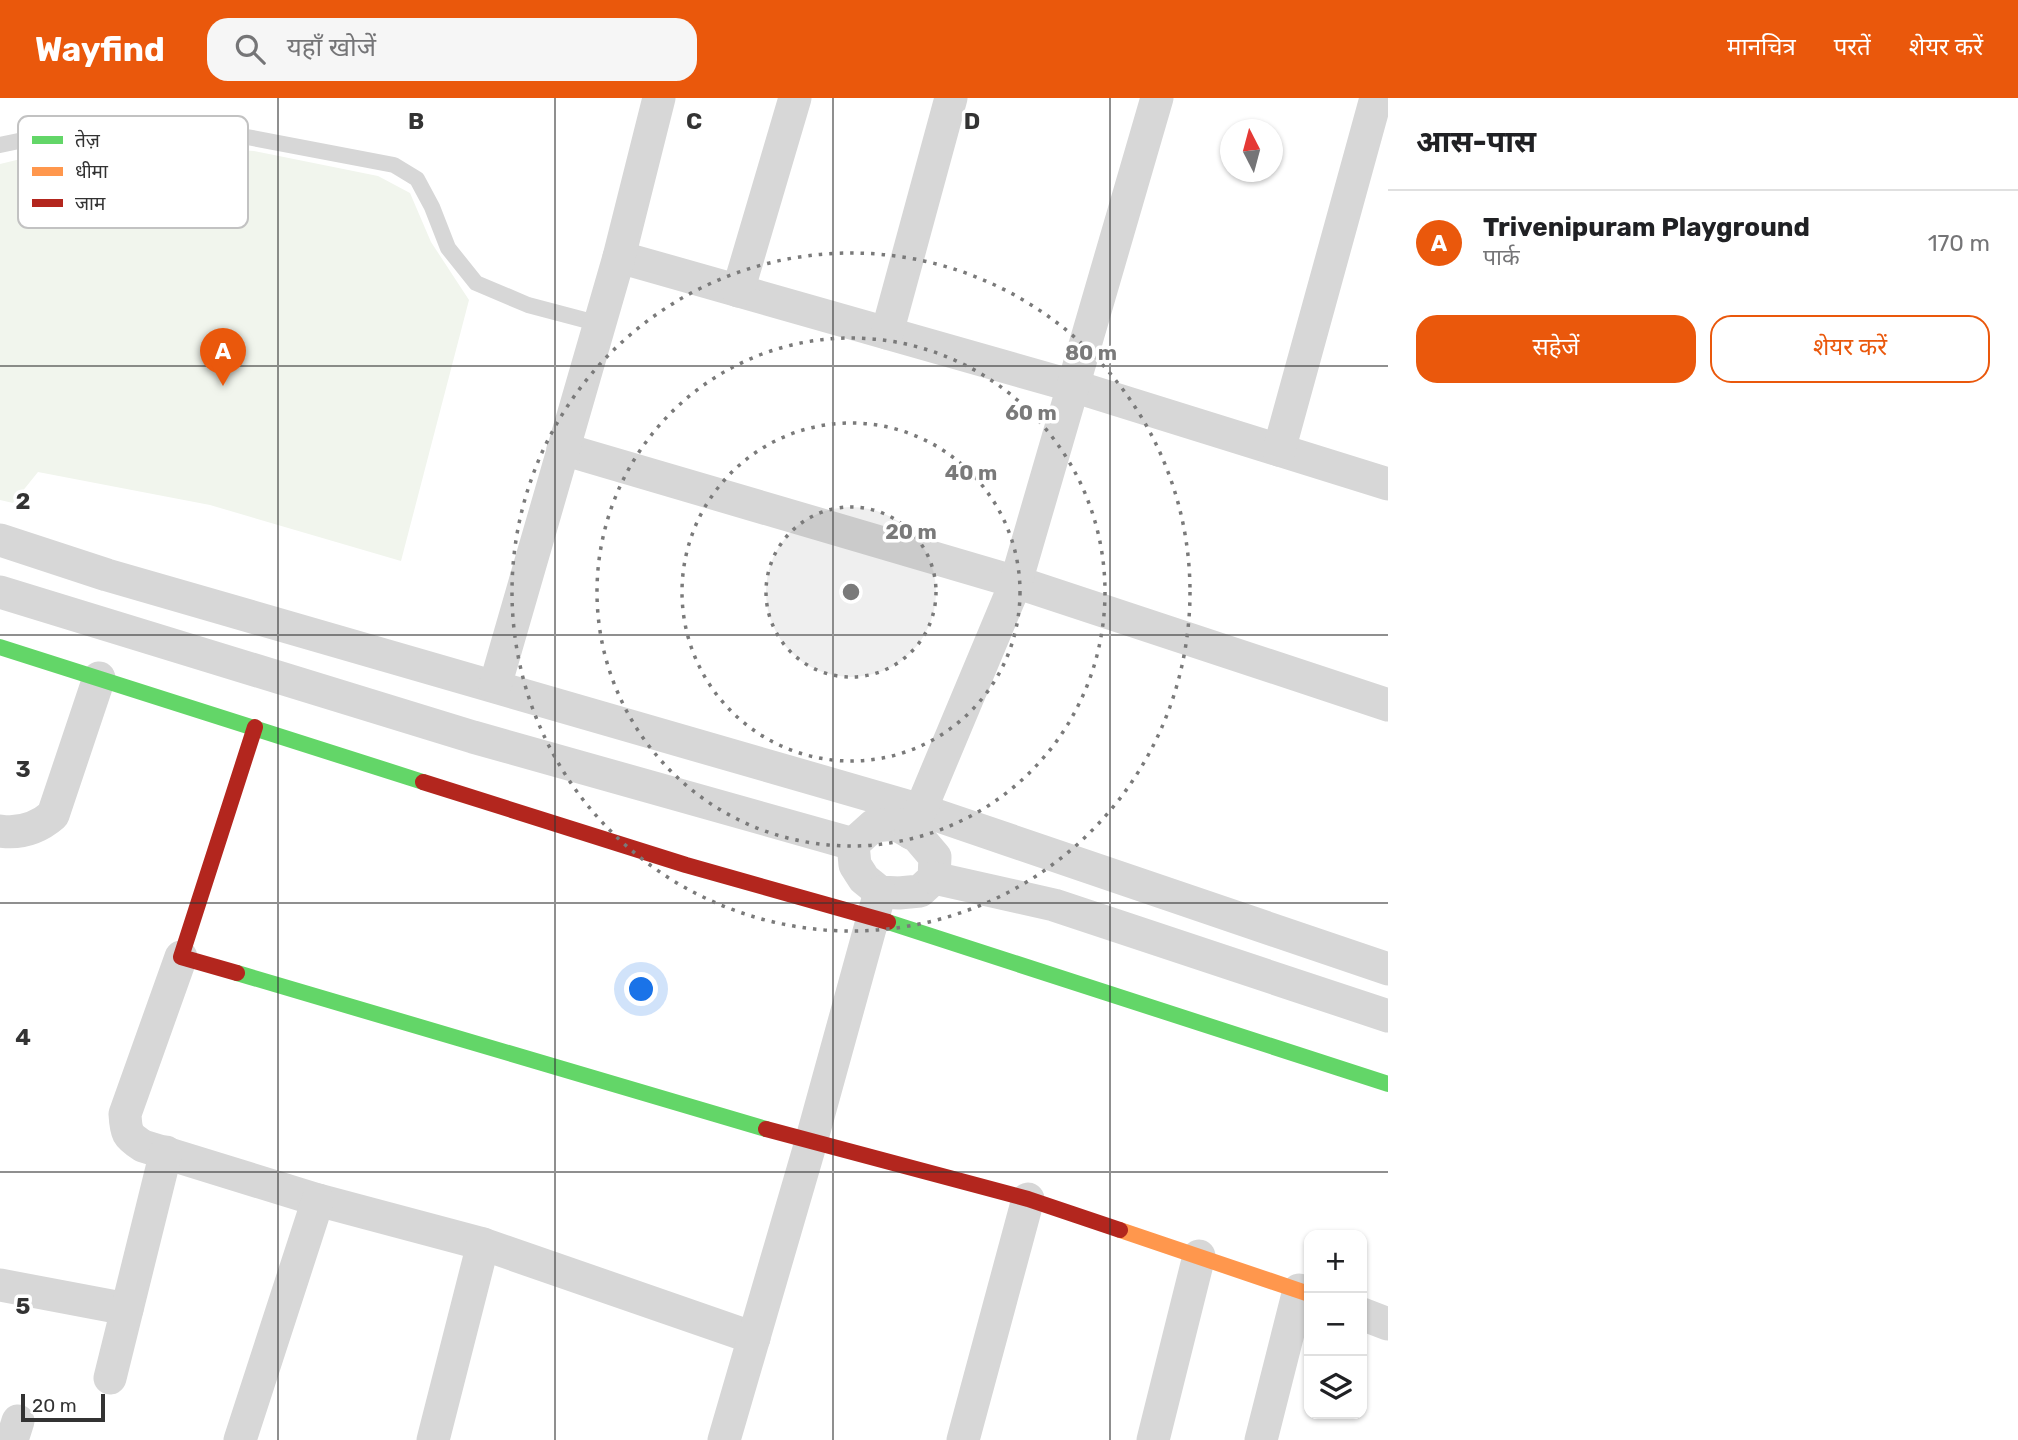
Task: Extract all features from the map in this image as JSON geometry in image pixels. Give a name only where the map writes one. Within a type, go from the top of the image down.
[{"type":"street","points":[[495,686],[619,257],[659,98]]},
{"type":"street","points":[[738,291],[795,98]]},
{"type":"street","points":[[887,333],[951,98]]},
{"type":"street","points":[[876,904],[899,894],[920,891],[934,878],[935,857],[918,837],[916,821],[1016,582],[1157,98]]},
{"type":"street","points":[[1279,450],[1376,98]]},
{"type":"street","points":[[619,257],[1073,386],[1388,484]]},
{"type":"street","points":[[563,449],[1016,582],[1388,705]]},
{"type":"street","points":[[0,540],[107,575],[495,686],[1388,969]]},
{"type":"street","points":[[0,592],[473,737],[853,844]]},
{"type":"street","points":[[0,647],[686,865],[876,904],[1388,1084]]},
{"type":"street","points":[[0,831],[26,831],[44,823],[53,814],[99,678]]},
{"type":"street","points":[[255,727],[181,957],[125,1114],[126,1130],[130,1138],[144,1146],[318,1200],[483,1244],[754,1338]]},
{"type":"street","points":[[853,844],[873,826],[916,821]]},
{"type":"street","points":[[724,1440],[811,1142],[876,904],[855,865],[853,844]]},
{"type":"street","points":[[934,878],[1054,905],[1388,1016]]},
{"type":"street","points":[[181,957],[811,1142],[1028,1199],[1304,1292],[1262,1440]]},
{"type":"street","points":[[110,1378],[166,1152]]},
{"type":"street","points":[[963,1440],[1028,1199]]},
{"type":"street","points":[[240,1440],[318,1200]]},
{"type":"street","points":[[433,1440],[483,1244]]},
{"type":"street","points":[[1153,1440],[1199,1256]]},
{"type":"street","points":[[0,1284],[127,1309]]},
{"type":"street","points":[[1367,1316],[1388,1324]]},
{"type":"lane","points":[[248,137],[394,165],[417,179],[432,207],[448,248],[476,283],[528,305],[600,324]]},
{"type":"lane","points":[[0,145],[18,141]]},
{"type":"shaded area","points":[[248,151],[378,176],[410,193],[431,242],[469,300],[401,561],[210,505],[38,472],[13,503],[0,500],[0,164],[18,160],[18,228],[248,228]]},
{"type":"traffic: fast","points":[[0,647],[423,782]]},
{"type":"traffic: fast","points":[[888,922],[1388,1084]]},
{"type":"traffic: fast","points":[[237,973],[766,1129]]},
{"type":"traffic: slow","points":[[1120,1230],[1306,1293]]},
{"type":"traffic: jam","points":[[237,973],[181,957],[255,727]]},
{"type":"traffic: jam","points":[[423,782],[686,865],[888,922]]},
{"type":"traffic: jam","points":[[766,1129],[1028,1199],[1120,1230]]},
{"type":"place","name":"Trivenipuram Playground","points":[[223,386]]}]
